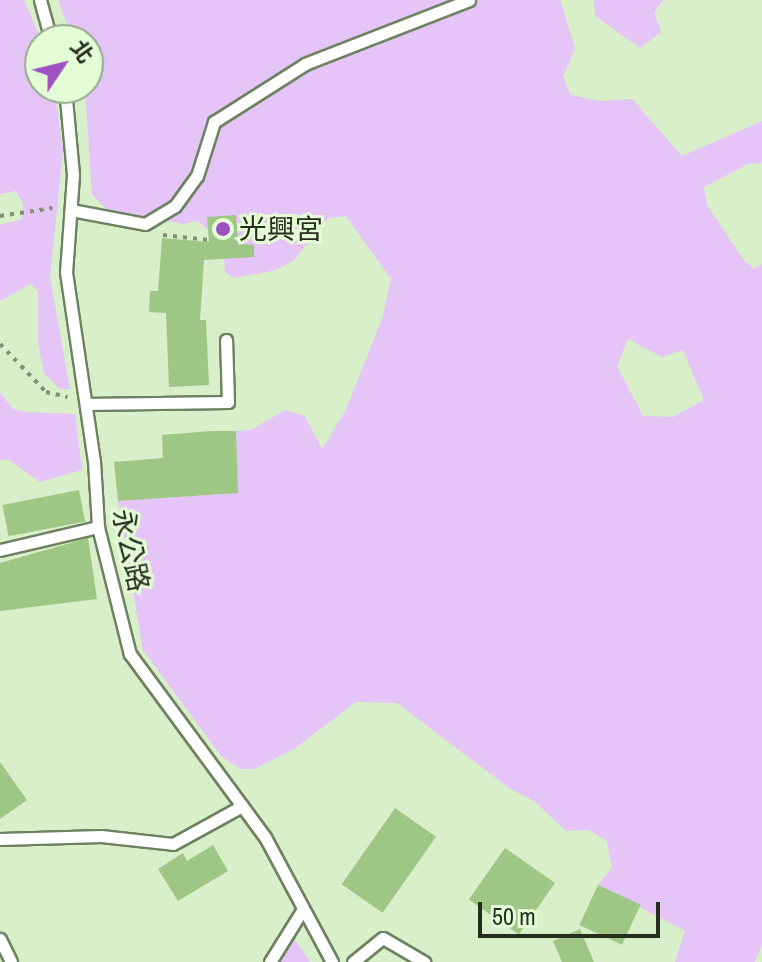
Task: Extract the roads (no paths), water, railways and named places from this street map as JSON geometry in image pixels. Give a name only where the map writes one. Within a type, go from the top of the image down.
[{"type":"lane","points":[[40,0],[47,24]]},
{"type":"lane","points":[[71,210],[145,224],[175,206],[197,176],[214,122],[305,64],[469,0]]},
{"type":"lane","name":"永公路","points":[[67,104],[72,161],[66,272],[86,404],[98,527],[130,654],[265,837],[332,962]]},
{"type":"lane","points":[[86,404],[228,402],[226,340]]},
{"type":"lane","points":[[0,550],[98,527]]},
{"type":"lane","points":[[0,839],[101,836],[173,844],[242,806]]},
{"type":"lane","points":[[270,962],[303,909]]},
{"type":"lane","points":[[353,962],[383,938],[424,962]]},
{"type":"lane","points":[[0,939],[11,962]]},
{"type":"place","name":"光興宮","points":[[223,229]]}]
